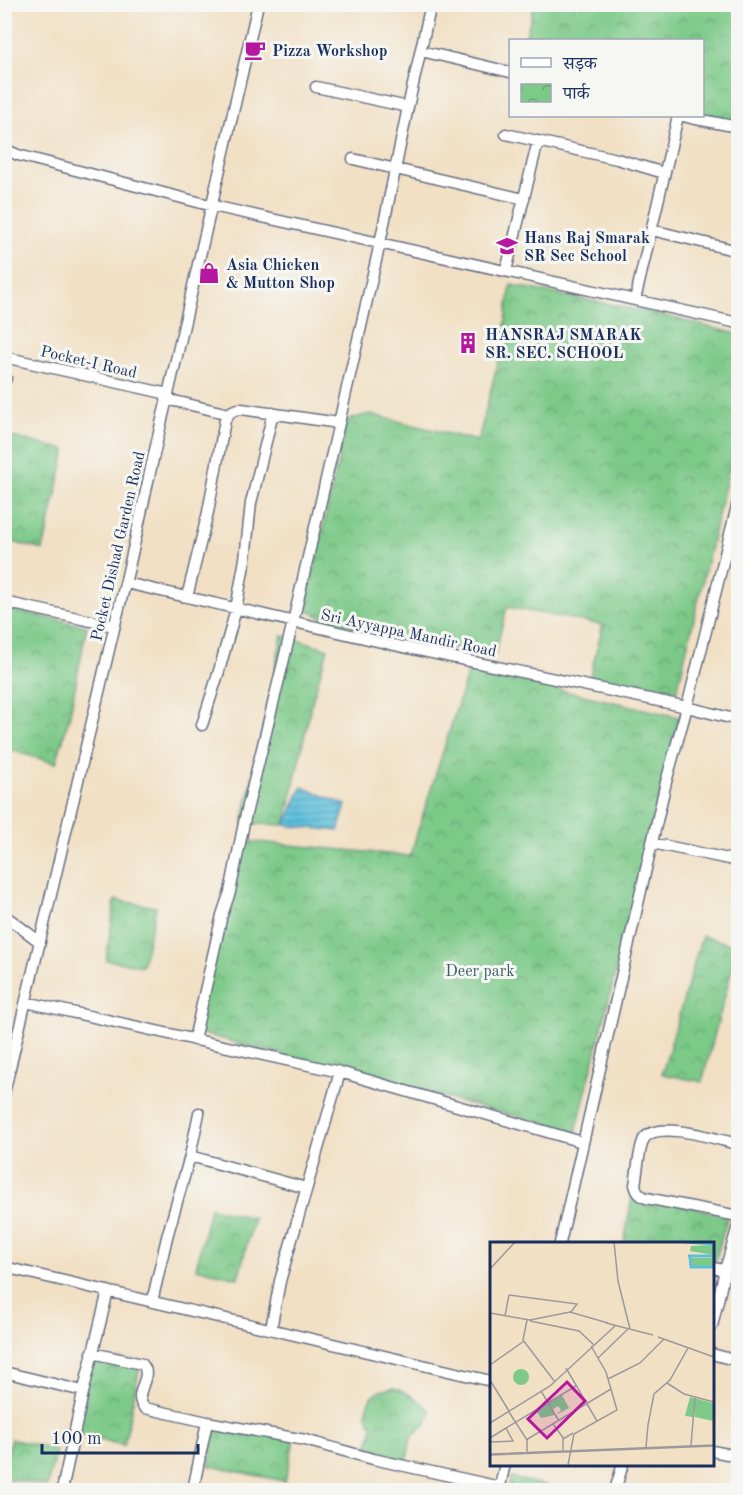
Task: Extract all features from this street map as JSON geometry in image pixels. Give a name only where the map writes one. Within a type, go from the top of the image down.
[{"type":"street","name":"Pocket Dishad Garden Road","points":[[4,1093],[126,583],[258,4]]},
{"type":"street","points":[[194,1040],[339,423],[431,4]]},
{"type":"street","points":[[421,51],[509,72]]},
{"type":"street","points":[[316,87],[408,108]]},
{"type":"street","points":[[635,300],[678,117]]},
{"type":"street","points":[[687,117],[738,127]]},
{"type":"street","points":[[506,134],[617,159],[664,173]]},
{"type":"street","points":[[506,271],[538,141]]},
{"type":"street","points":[[4,149],[18,155],[213,206],[738,323]]},
{"type":"street","points":[[352,159],[524,199]]},
{"type":"street","points":[[652,230],[738,251]]},
{"type":"street","name":"Pocket-I Road","points":[[4,357],[167,396],[229,414],[236,409],[339,423]]},
{"type":"street","points":[[187,597],[208,512],[225,420],[229,414]]},
{"type":"street","points":[[202,725],[237,609],[251,503],[273,414]]},
{"type":"street","points":[[562,1242],[582,1142],[666,782],[737,514],[738,502]]},
{"type":"street","name":"Sri Ayyappa Mandir Road","points":[[126,583],[403,647],[687,707],[738,720]]},
{"type":"street","points":[[4,602],[114,626]]},
{"type":"street","points":[[652,843],[738,861]]},
{"type":"street","points":[[4,915],[40,942]]},
{"type":"street","points":[[26,1002],[340,1072],[582,1142]]},
{"type":"street","points":[[271,1329],[280,1281],[340,1072]]},
{"type":"street","points":[[152,1302],[199,1113]]},
{"type":"street","points":[[738,1144],[680,1131],[662,1130],[650,1134],[644,1137],[635,1185],[640,1195],[646,1198],[738,1216]]},
{"type":"street","points":[[190,1156],[306,1188]]},
{"type":"street","points":[[713,1318],[738,1226]]},
{"type":"street","points":[[4,1267],[490,1381]]},
{"type":"street","points":[[713,1268],[725,1270]]},
{"type":"street","points":[[62,1491],[83,1391],[108,1291]]},
{"type":"street","points":[[92,1353],[142,1364],[146,1367],[140,1400],[141,1405],[145,1408],[304,1440],[499,1489],[505,1465]]},
{"type":"street","points":[[713,1355],[738,1361]]},
{"type":"street","points":[[4,1372],[83,1391]]},
{"type":"street","points":[[192,1491],[207,1422]]},
{"type":"street","points":[[713,1451],[738,1456]]},
{"type":"street","points":[[615,1491],[623,1465]]},
{"type":"green space","points":[[534,5],[738,5],[738,122],[704,113],[704,39],[525,39]]},
{"type":"green space","points":[[511,285],[649,312],[738,334],[738,430],[677,691],[590,676],[603,625],[507,607],[494,657],[329,621],[305,609],[347,420],[369,414],[478,441],[502,346]]},
{"type":"green space","points":[[4,435],[66,450],[43,550],[5,540]]},
{"type":"green space","points":[[4,608],[87,626],[69,718],[56,763],[5,749]]},
{"type":"green space","points":[[282,636],[328,649],[313,697],[285,825],[243,823]]},
{"type":"green space","name":"Deer park","points":[[469,669],[679,717],[576,1132],[191,1031],[246,841],[410,856]]},
{"type":"green space","points":[[115,900],[156,907],[142,966],[106,960]]},
{"type":"green space","points":[[702,936],[738,946],[702,1082],[662,1074]]},
{"type":"green space","points":[[633,1192],[728,1216],[713,1269],[713,1242],[624,1242]]},
{"type":"green space","points":[[210,1208],[254,1218],[238,1278],[196,1268]]},
{"type":"green space","points":[[89,1357],[141,1361],[124,1445],[73,1434]]},
{"type":"green space","points":[[393,1388],[414,1397],[431,1412],[425,1424],[411,1437],[407,1460],[367,1452],[373,1426],[367,1413],[368,1403],[380,1391]]},
{"type":"green space","points":[[216,1423],[294,1440],[285,1481],[209,1466]]},
{"type":"green space","points":[[11,1439],[56,1450],[47,1486],[5,1478]]},
{"type":"green space","points":[[511,1478],[553,1487],[552,1490],[508,1490]]},
{"type":"water","points":[[302,787],[346,805],[338,831],[285,825]]},
{"type":"place","name":"Pizza Workshop","points":[[255,50]]},
{"type":"place","name":"Hans Raj Smarak SR Sec School","points":[[507,246]]},
{"type":"place","name":"Asia Chicken & Mutton Shop","points":[[209,273]]},
{"type":"place","name":"HANSRAJ SMARAK SR. SEC. SCHOOL","points":[[468,343]]}]
